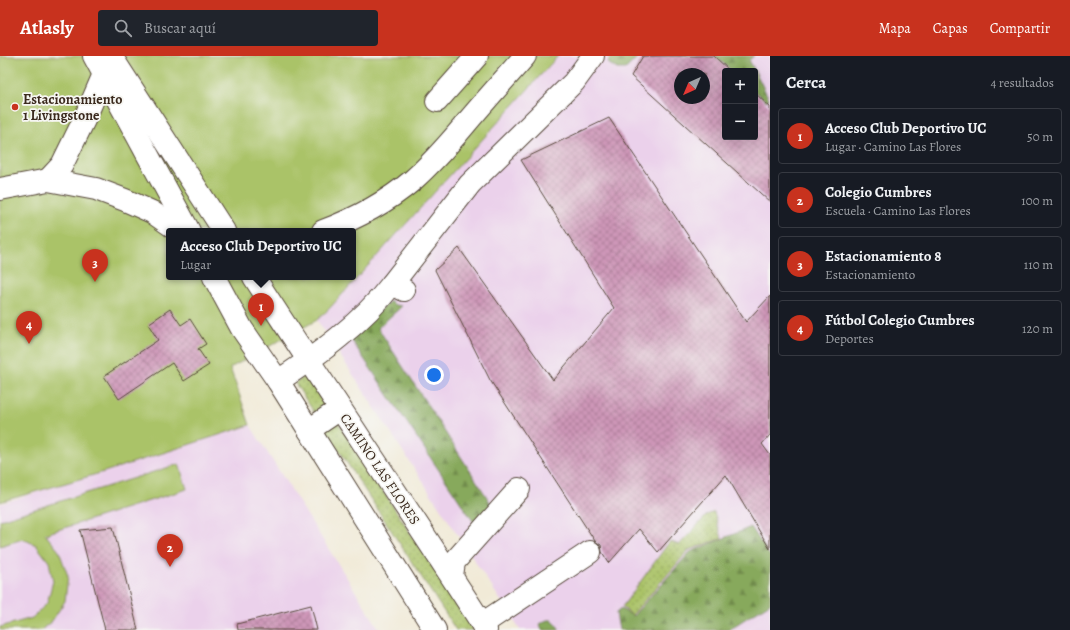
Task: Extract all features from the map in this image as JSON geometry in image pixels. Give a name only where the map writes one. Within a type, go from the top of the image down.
[{"type":"street","points":[[437,101],[477,56]]},
{"type":"street","points":[[331,228],[366,212],[392,196],[412,181],[431,164],[525,56]]},
{"type":"street","points":[[278,381],[338,339],[384,295],[398,287],[470,184],[574,82],[593,56]]},
{"type":"street","points":[[48,180],[62,165],[85,118],[103,62]]},
{"type":"street","points":[[103,62],[187,228]]},
{"type":"street","points":[[103,62],[222,228]]},
{"type":"street","points":[[0,189],[48,180],[96,190],[126,200],[152,212],[175,228]]},
{"type":"street","name":"CAMINO LAS FLORES","points":[[256,280],[308,361],[452,576],[484,627]]},
{"type":"street","points":[[217,283],[240,324],[278,381],[435,630]]},
{"type":"street","points":[[309,430],[340,409]]},
{"type":"street","points":[[452,576],[454,562],[519,489]]},
{"type":"street","points":[[484,627],[590,552]]},
{"type":"shaded area","points":[[558,56],[770,56],[770,630],[520,630],[317,320],[356,280]]},
{"type":"shaded area","points":[[250,425],[380,630],[0,630],[0,504]]},
{"type":"green space","points":[[0,56],[558,56],[356,279],[356,228],[166,228],[166,280],[355,280],[317,320],[230,368],[250,425],[104,472],[0,502]]},
{"type":"green space","points":[[610,56],[639,56],[626,69],[617,69],[608,63]]},
{"type":"green space","points":[[715,56],[754,56],[749,60],[753,68],[729,68]]},
{"type":"green space","points":[[758,77],[769,99],[766,101],[758,94]]},
{"type":"green space","points":[[390,301],[395,305],[402,306],[378,328],[492,505],[475,524],[350,338]]},
{"type":"green space","points":[[307,375],[474,630],[456,630],[295,383]]},
{"type":"green space","points":[[179,464],[187,489],[45,534],[59,551],[68,576],[65,601],[52,621],[41,630],[0,630],[0,627],[32,618],[47,603],[53,581],[49,562],[36,545],[23,539],[0,546],[0,520]]},
{"type":"green space","points":[[714,512],[722,538],[689,550],[632,615],[622,607],[670,541],[679,545],[707,515]]},
{"type":"green space","points":[[751,527],[770,556],[770,603],[728,630],[619,630],[616,613],[621,609],[633,616],[690,552]]},
{"type":"green space","points":[[547,620],[553,620],[560,630],[542,630],[539,624]]},
{"type":"building","points":[[643,56],[714,56],[727,68],[722,68],[722,140],[758,140],[758,96],[770,107],[770,202],[631,76]]},
{"type":"building","points":[[609,118],[746,322],[770,296],[770,435],[762,444],[770,455],[770,549],[726,475],[658,552],[639,529],[609,563],[602,552],[601,545],[595,541],[490,380],[435,270],[459,248],[553,380],[614,308],[521,160]]},
{"type":"building","points":[[170,309],[181,325],[190,319],[206,344],[198,349],[209,365],[184,381],[172,363],[119,399],[104,376],[158,340],[148,324]]},
{"type":"building","points":[[113,527],[138,630],[105,630],[80,530]]},
{"type":"building","points":[[311,605],[317,630],[238,630],[237,624]]},
{"type":"place","name":"Estacionamiento 1 Livingstone","points":[[15,107]]},
{"type":"place","name":"Estacionamiento 8","points":[[95,282]]},
{"type":"place","name":"Acceso Club Deportivo UC","points":[[261,326]]},
{"type":"place","name":"Fútbol Colegio Cumbres","points":[[29,344]]},
{"type":"place","name":"Colegio Cumbres","points":[[170,567]]}]
